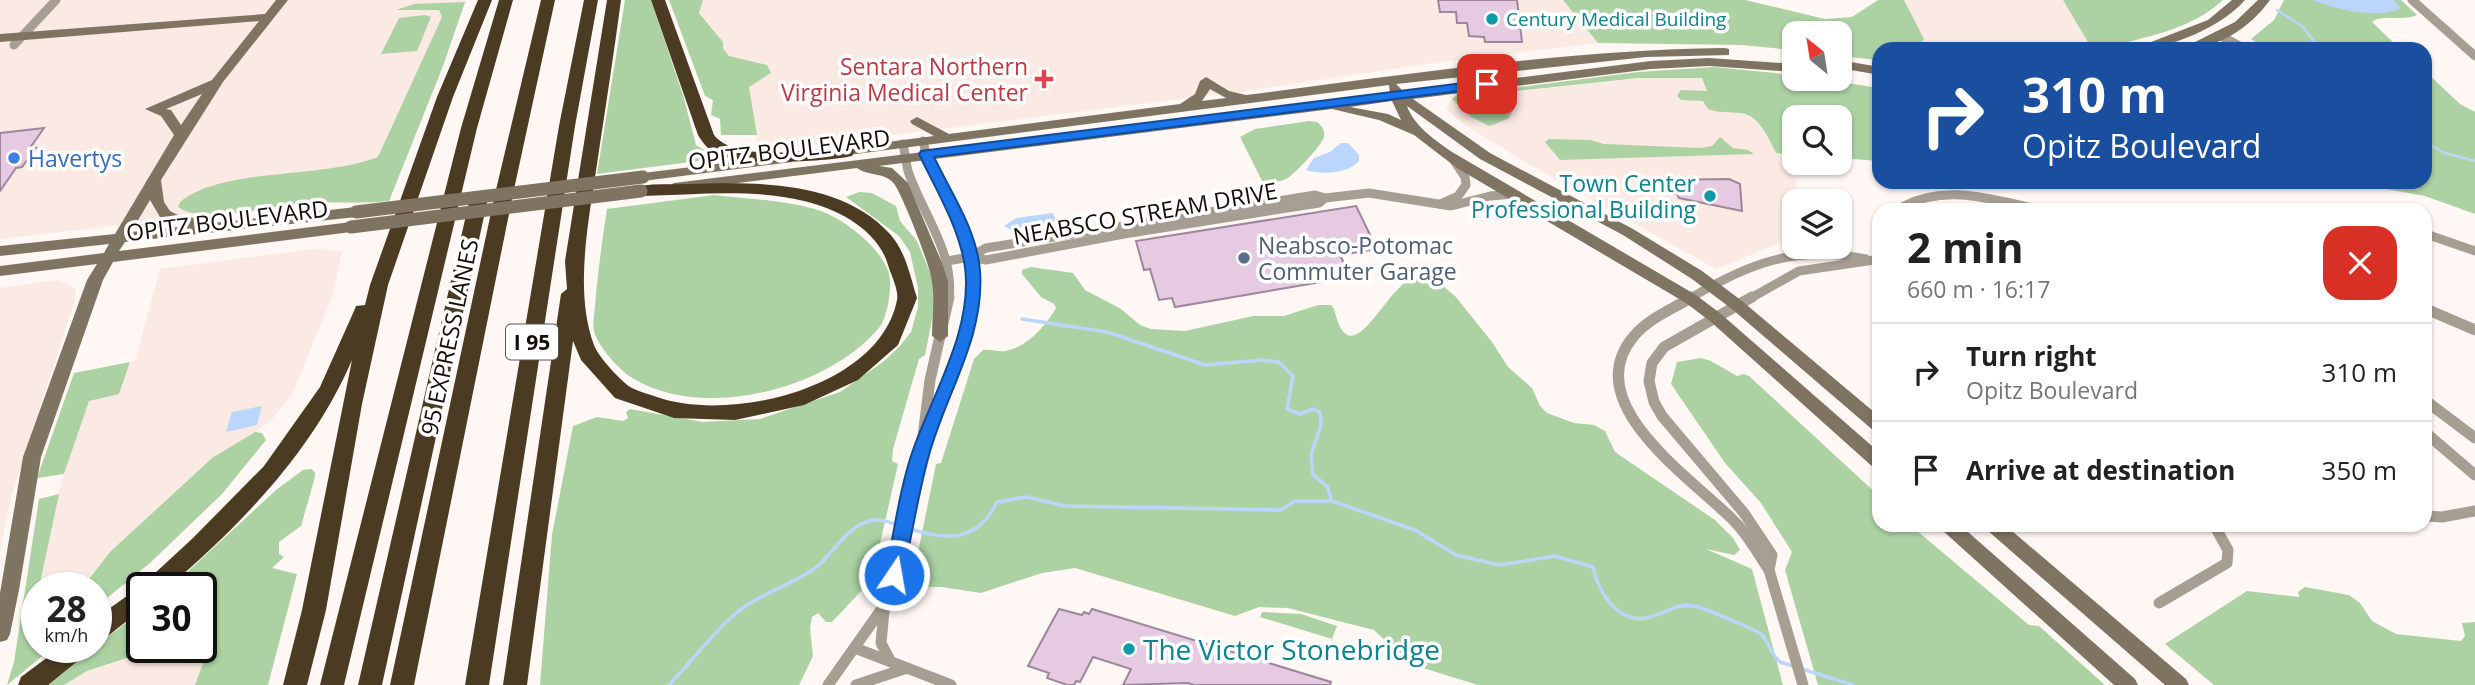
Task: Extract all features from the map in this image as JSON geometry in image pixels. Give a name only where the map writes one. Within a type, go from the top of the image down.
[{"type":"highway","points":[[170,572],[243,504],[295,441],[329,388],[386,263],[449,86],[485,0]]},
{"type":"highway","points":[[332,685],[469,128],[506,0]]},
{"type":"highway","name":"95 EXPRESS LANES","points":[[402,685],[504,194],[548,0]]},
{"type":"highway","name":"I 95","points":[[477,685],[563,147],[591,0]]},
{"type":"highway","points":[[515,685],[614,0]]},
{"type":"highway","points":[[658,0],[706,135],[716,149],[753,157],[846,152]]},
{"type":"highway","points":[[576,250],[578,305],[583,341],[596,369],[626,392],[654,405],[674,410],[746,412],[791,403],[814,395],[839,382],[871,359],[884,347],[902,320],[906,306],[906,283],[895,253],[886,239],[861,218],[831,203],[795,193],[642,184]]},
{"type":"highway","points":[[370,685],[477,205]]},
{"type":"highway","points":[[295,685],[314,610],[352,404],[386,263]]},
{"type":"highway","points":[[112,619],[126,608]]},
{"type":"highway","points":[[40,678],[58,663]]},
{"type":"main road","points":[[0,634],[32,457],[95,280],[181,135],[218,80],[282,0]]},
{"type":"main road","points":[[2158,42],[2211,23],[2239,0]]},
{"type":"main road","points":[[2205,42],[2246,21],[2264,0]]},
{"type":"main road","points":[[0,46],[18,41],[265,20]]},
{"type":"main road","points":[[0,38],[18,41]]},
{"type":"main road","name":"OPITZ BOULEVARD","points":[[924,148],[949,138],[1390,81],[1673,51],[1782,56]]},
{"type":"main road","name":"OPITZ BOULEVARD","points":[[0,271],[351,227],[477,205],[642,184],[846,152],[924,148],[1680,62],[1782,67]]},
{"type":"main road","points":[[1852,66],[1872,70]]},
{"type":"main road","points":[[1852,77],[1872,80]]},
{"type":"main road","points":[[181,135],[166,113],[152,109],[180,101],[218,80]]},
{"type":"main road","points":[[1176,110],[1200,97],[1206,81],[1232,96],[1264,98]]},
{"type":"main road","points":[[1390,81],[1398,94],[1485,156],[1628,232],[1710,285],[1872,420]]},
{"type":"main road","points":[[1398,94],[1397,105],[1403,115],[1452,158],[1690,299],[1716,318],[1872,456]]},
{"type":"main road","points":[[1311,106],[1372,114],[1427,138]]},
{"type":"main road","points":[[917,121],[926,129],[949,138]]},
{"type":"main road","name":"OPITZ BOULEVARD","points":[[642,184],[816,168],[904,150]]},
{"type":"main road","points":[[816,168],[874,169],[887,171],[899,180],[935,263],[940,281],[940,336]]},
{"type":"main road","points":[[157,175],[156,204],[171,217],[183,221],[216,223],[282,220]]},
{"type":"main road","name":"OPITZ BOULEVARD","points":[[0,251],[356,212],[477,205]]},
{"type":"main road","points":[[1956,532],[2127,685]]},
{"type":"main road","points":[[2001,532],[2179,685]]},
{"type":"street","points":[[18,41],[55,0]]},
{"type":"street","points":[[2412,0],[2475,56]]},
{"type":"street","points":[[2221,36],[2232,42]]},
{"type":"street","points":[[921,453],[967,333],[972,300],[966,237],[924,148]]},
{"type":"street","points":[[891,662],[881,643],[886,604],[921,453],[930,380],[946,319],[951,285],[947,261],[920,203],[904,150]]},
{"type":"street","points":[[1437,205],[1458,196],[1466,185],[1465,177],[1452,158]]},
{"type":"street","name":"NEABSCO STREAM DRIVE","points":[[947,261],[970,257],[986,260],[1045,251],[1124,234],[1319,203],[1325,198],[1368,193],[1437,205],[1461,205],[1490,196],[1513,194]]},
{"type":"street","points":[[1907,203],[1915,197],[1936,193],[1999,203]]},
{"type":"street","points":[[2432,236],[2475,251]]},
{"type":"street","points":[[1803,685],[1769,570],[1743,530],[1635,426],[1622,402],[1618,379],[1625,348],[1633,337],[1710,285],[1754,263],[1820,252],[1872,260]]},
{"type":"street","points":[[1769,570],[1772,555],[1763,538],[1661,415],[1650,392],[1649,368],[1653,358],[1678,337],[1799,271],[1872,262]]},
{"type":"street","points":[[2432,312],[2475,330]]},
{"type":"street","points":[[2432,406],[2475,438]]},
{"type":"street","points":[[2432,438],[2475,475]]},
{"type":"street","points":[[2432,516],[2475,511]]},
{"type":"street","points":[[2159,603],[2227,563],[2228,550],[2218,532]]},
{"type":"street","points":[[828,685],[886,604]]},
{"type":"street","points":[[855,648],[951,685]]},
{"type":"street","points":[[856,685],[907,668]]},
{"type":"shaded area","points":[[0,0],[466,0],[443,66],[389,201],[362,204],[304,203],[0,239]]},
{"type":"shaded area","name":"Sentara Northern Virginia Medical Center","points":[[703,0],[1563,0],[1598,43],[1434,63],[1252,90],[756,152],[757,135],[748,94],[749,87],[756,82],[767,65],[729,56],[718,35],[699,13]]},
{"type":"shaded area","points":[[1904,0],[2063,0],[2088,42],[1922,42],[1924,39]]},
{"type":"shaded area","points":[[1638,78],[1702,78],[1708,91],[1759,123],[1782,159],[1782,175],[1792,175],[1796,181],[1797,189],[1782,189],[1782,242],[1716,269],[1523,161],[1464,124],[1446,109],[1452,99]]},
{"type":"shaded area","points":[[321,248],[342,252],[333,295],[292,395],[271,420],[212,458],[110,552],[94,572],[42,572],[61,483],[89,400],[119,394],[130,362],[135,361],[160,269]]},
{"type":"shaded area","points":[[59,280],[76,289],[74,303],[11,497],[0,553],[0,288]]},
{"type":"shaded area","points":[[126,658],[126,663],[203,663],[195,685],[64,685],[87,671]]},
{"type":"green space","points":[[625,0],[651,0],[683,95],[696,145],[712,155],[706,160],[597,174]]},
{"type":"green space","points":[[669,0],[703,0],[699,13],[723,42],[723,48],[729,56],[767,65],[771,73],[749,87],[757,135],[721,135],[720,119],[711,115],[713,100],[705,96]]},
{"type":"green space","points":[[1563,0],[1745,0],[1825,19],[1852,17],[1878,0],[1904,0],[1924,39],[1922,42],[1872,42],[1872,59],[1852,57],[1852,21],[1782,21],[1782,49],[1742,45],[1598,43]]},
{"type":"green space","points":[[2063,0],[2223,0],[2196,19],[2149,36],[2127,42],[2088,42]]},
{"type":"green space","points":[[2284,0],[2401,0],[2417,15],[2382,18],[2372,22],[2393,42],[2256,42],[2251,39],[2274,20]]},
{"type":"green space","points":[[465,2],[443,66],[389,201],[302,203],[220,214],[189,212],[178,207],[180,202],[199,191],[221,183],[355,164],[378,157],[442,17],[439,10],[396,10],[414,4]]},
{"type":"green space","points":[[425,15],[431,17],[417,51],[381,54],[399,18]]},
{"type":"green space","points":[[1714,67],[1782,74],[1782,91],[1852,91],[1852,84],[1872,87],[1872,160],[1852,159],[1852,105],[1782,105],[1782,154],[1776,153],[1763,128],[1748,115],[1708,109],[1703,101],[1681,100],[1677,96],[1681,90],[1707,91],[1702,78],[1638,78],[1489,94],[1515,107],[1508,119],[1489,126],[1470,116],[1452,99],[1457,95],[1638,72]]},
{"type":"green space","points":[[2432,78],[2460,104],[2475,112],[2475,214],[2425,196],[2386,189],[2432,189]]},
{"type":"green space","points":[[1317,122],[1324,130],[1324,137],[1318,146],[1286,179],[1263,183],[1240,137],[1255,129]]},
{"type":"green space","points":[[1720,137],[1733,148],[1748,150],[1754,154],[1560,160],[1545,142],[1549,139],[1591,140],[1604,144],[1701,148],[1712,146]]},
{"type":"green space","points":[[859,192],[872,193],[896,206],[900,221],[917,241],[933,280],[935,304],[925,355],[919,359],[893,449],[892,461],[898,464],[870,588],[864,588],[832,622],[826,622],[818,613],[812,617],[810,628],[813,656],[799,685],[540,685],[552,535],[573,426],[597,417],[623,421],[628,418],[626,412],[630,409],[703,422],[760,419],[840,392],[883,362],[911,332],[918,307],[918,288],[910,252],[899,236],[846,197]]},
{"type":"green space","points":[[714,195],[808,207],[834,217],[857,232],[878,253],[889,272],[889,300],[880,327],[856,350],[828,368],[797,382],[763,392],[729,397],[694,397],[662,391],[629,376],[605,351],[593,328],[607,209]]},
{"type":"green space","points":[[1031,267],[1073,273],[1085,290],[1121,309],[1140,325],[1151,329],[1185,331],[1253,316],[1284,316],[1318,305],[1331,305],[1342,329],[1350,336],[1360,332],[1372,321],[1408,280],[1421,274],[1437,281],[1455,296],[1492,342],[1508,367],[1532,388],[1540,406],[1547,413],[1574,423],[1594,425],[1605,431],[1615,452],[1715,520],[1733,538],[1740,550],[1734,555],[1706,549],[1752,569],[1783,685],[1478,685],[1423,668],[1394,649],[1374,630],[1288,608],[1259,607],[1235,616],[1075,568],[1042,573],[981,593],[942,587],[911,587],[936,464],[941,463],[974,359],[983,350],[1005,351],[1028,341],[1041,329],[1056,308],[1041,297],[1022,274],[1022,270]]},
{"type":"green space","points":[[1701,358],[1737,376],[1749,376],[1872,490],[1872,532],[1918,532],[2029,625],[2039,626],[2105,685],[1818,685],[1785,570],[1792,552],[1761,503],[1725,463],[1671,384],[1677,362]]},
{"type":"green space","points":[[130,362],[119,394],[89,401],[64,474],[37,478],[74,373]]},
{"type":"green space","points":[[255,432],[262,433],[266,440],[222,494],[139,572],[126,572],[126,583],[112,594],[112,572],[94,572],[110,552],[212,458]]},
{"type":"green space","points":[[311,469],[315,472],[315,477],[301,526],[279,542],[279,554],[284,557],[272,568],[297,574],[268,685],[195,685],[203,663],[217,663],[217,572],[187,572],[276,490],[303,470]]},
{"type":"green space","points":[[59,494],[42,572],[28,572],[39,499]]},
{"type":"green space","points":[[2305,587],[2349,595],[2360,603],[2372,621],[2396,634],[2461,641],[2465,636],[2462,623],[2475,622],[2475,685],[2214,685],[2165,644],[2247,591],[2299,597],[2298,592]]},
{"type":"green space","points":[[1262,612],[1301,614],[1337,626],[1332,639],[1260,617]]},
{"type":"green space","points":[[21,616],[21,663],[34,663],[7,685],[14,662]]},
{"type":"green space","points":[[126,623],[126,658],[112,663],[112,633]]},
{"type":"green space","points":[[72,663],[111,663],[87,671],[64,685],[43,685]]},
{"type":"water","points":[[2313,0],[2394,0],[2401,8],[2370,13],[2345,10]]},
{"type":"water","points":[[1341,143],[1348,143],[1359,155],[1359,161],[1348,169],[1334,172],[1306,170],[1314,158],[1330,152]]},
{"type":"water","points":[[1053,213],[1056,221],[1011,230],[1004,226],[1016,218]]},
{"type":"water","points":[[262,406],[257,425],[226,432],[232,412]]},
{"type":"building","name":"Century Medical Building","points":[[1438,0],[1517,0],[1522,42],[1485,42],[1484,37],[1469,36],[1467,23],[1457,23],[1456,12],[1440,12]]},
{"type":"building","name":"Havertys","points":[[44,128],[30,148],[36,148],[22,167],[16,168],[0,191],[0,133]]},
{"type":"building","name":"Town Center Professional Building","points":[[1729,179],[1740,184],[1742,211],[1679,198],[1677,194],[1666,191],[1661,180]]},
{"type":"building","name":"Neabsco-Potomac Commuter Garage","points":[[1356,206],[1377,249],[1340,255],[1351,277],[1175,307],[1172,298],[1159,300],[1150,269],[1144,270],[1136,241]]},
{"type":"building","name":"The Victor Stonebridge","points":[[1059,609],[1082,615],[1084,612],[1089,614],[1092,609],[1331,682],[1330,685],[1123,685],[1131,669],[1093,657],[1080,682],[1067,685],[1047,678],[1049,673],[1028,666]]},
{"type":"waterway","points":[[2277,10],[2302,26],[2315,42]]},
{"type":"waterway","points":[[2432,146],[2445,153],[2475,161]]},
{"type":"waterway","points":[[1022,319],[1107,332],[1205,365],[1262,360],[1279,362],[1293,376],[1287,409],[1300,414],[1313,409],[1320,412],[1321,425],[1311,454],[1313,475],[1327,486],[1332,501]]},
{"type":"waterway","points":[[669,685],[735,614],[753,601],[814,569],[854,529],[874,520],[930,534],[956,536],[978,527],[997,502],[1026,497],[1066,506],[1281,510],[1295,501],[1332,501]]},
{"type":"waterway","points":[[1332,501],[1415,530],[1456,555],[1499,565],[1555,556],[1593,567],[1604,595],[1626,616],[1646,618],[1678,607],[1698,607],[1762,635],[1780,662],[1853,685]]},
{"type":"place","name":"Century Medical Building","points":[[1492,19]]},
{"type":"place","name":"Sentara Northern Virginia Medical Center","points":[[1044,79]]},
{"type":"place","name":"Havertys","points":[[14,158]]},
{"type":"place","name":"Town Center Professional Building","points":[[1710,196]]},
{"type":"place","name":"Neabsco-Potomac Commuter Garage","points":[[1244,258]]},
{"type":"place","name":"The Victor Stonebridge","points":[[1129,649]]},
{"type":"route","points":[[894,575],[921,453],[967,333],[972,300],[972,269],[966,237],[926,154],[1487,84]]}]
